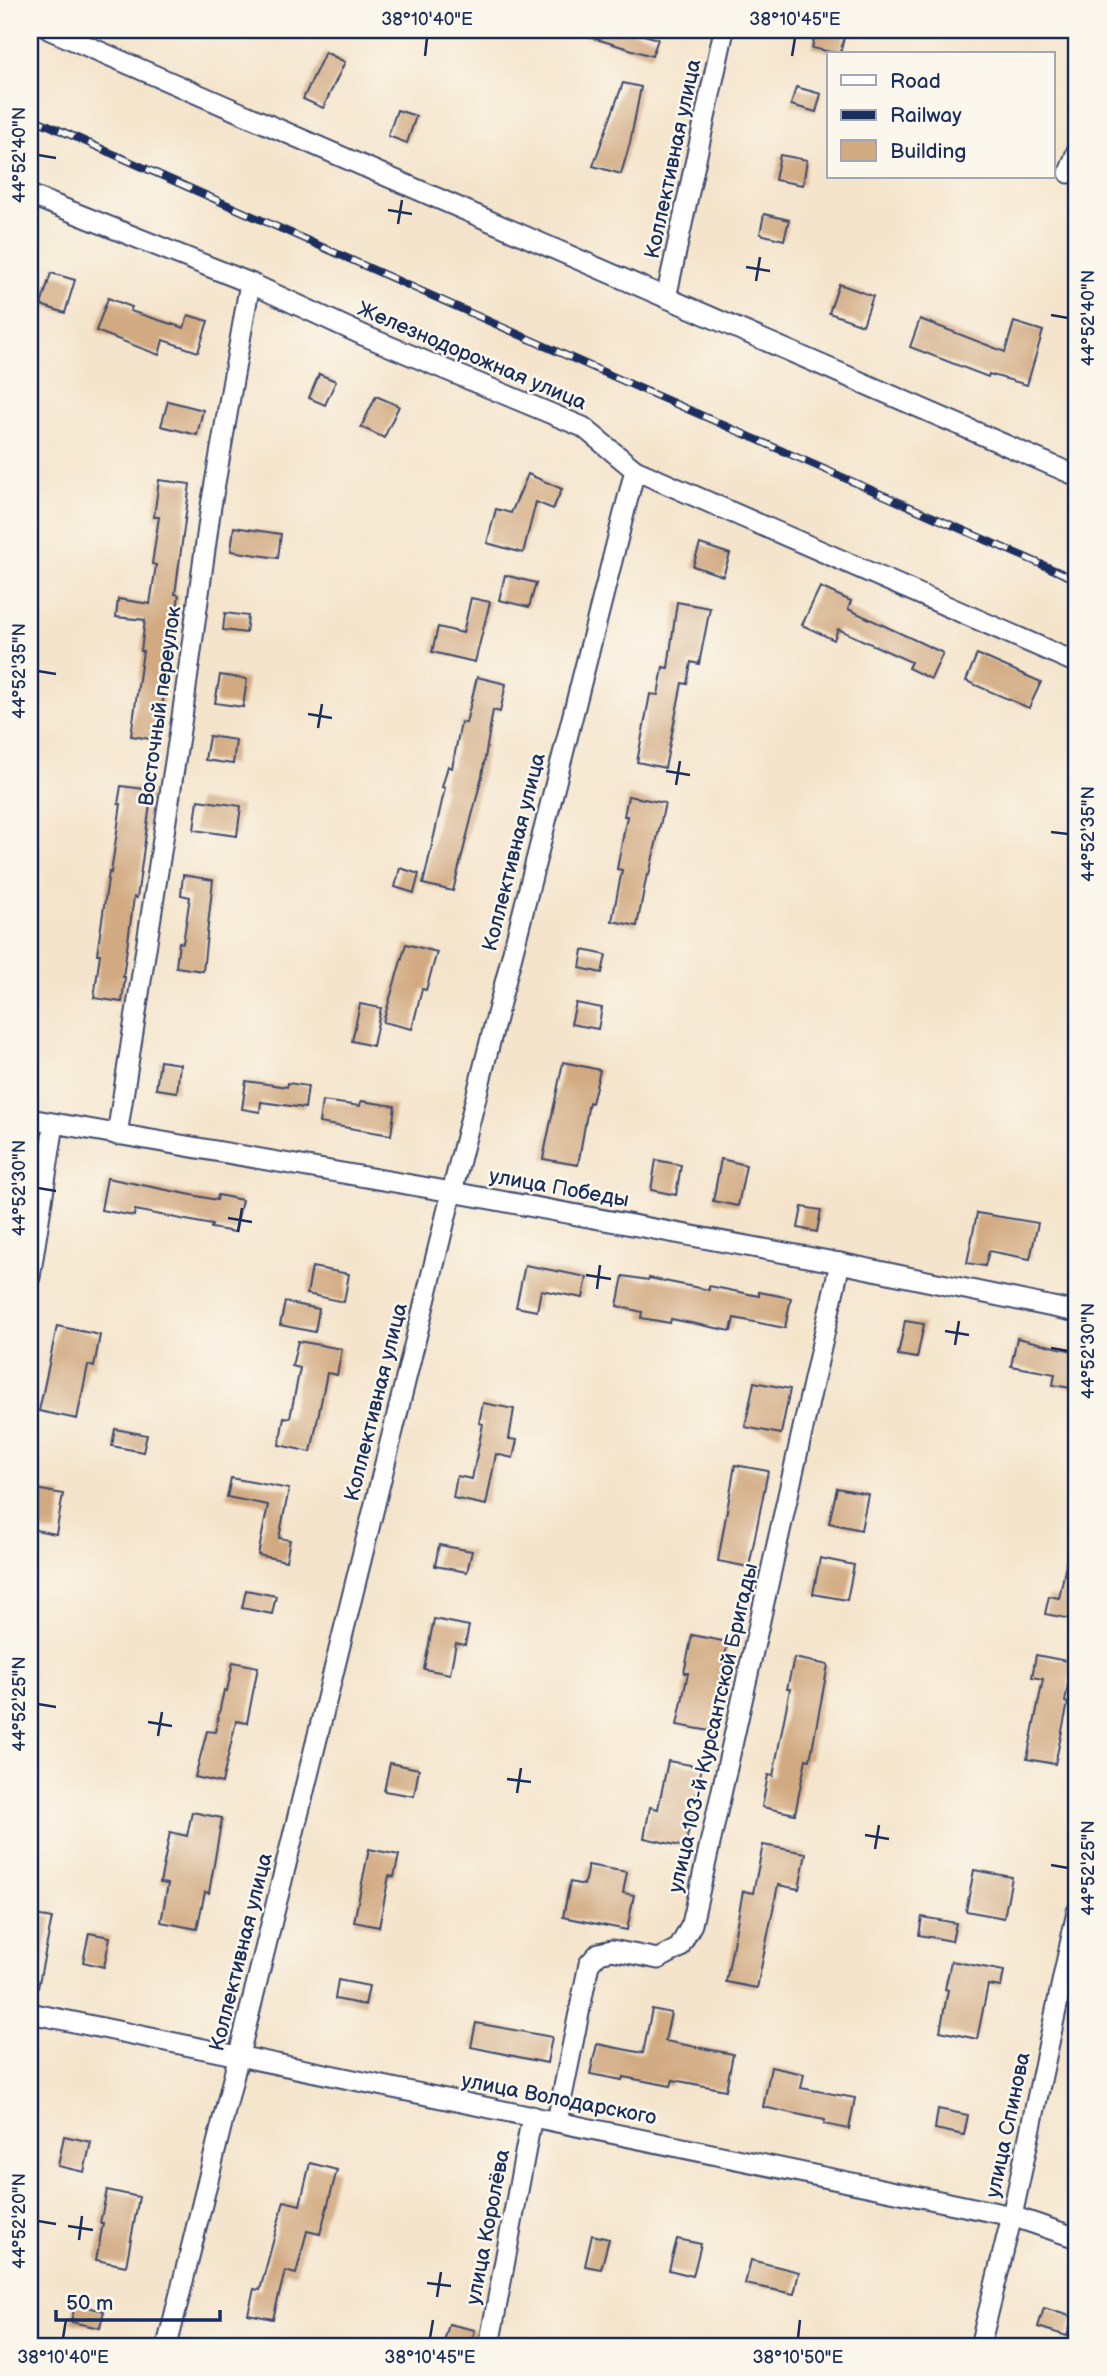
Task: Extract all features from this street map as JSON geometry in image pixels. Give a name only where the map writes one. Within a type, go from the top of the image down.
[{"type":"street","points":[[50,30],[1077,476]]},
{"type":"street","name":"Коллективная улица","points":[[666,298],[724,30]]},
{"type":"street","points":[[1069,173],[1077,151]]},
{"type":"street","name":"Железнодорожная улица","points":[[30,195],[250,284],[365,336],[583,427],[635,470],[1077,663]]},
{"type":"street","name":"Восточный переулок","points":[[117,1135],[182,717],[211,506],[250,284]]},
{"type":"street","name":"Коллективная улица","points":[[167,2346],[452,1192],[635,470]]},
{"type":"street","name":"улица Победы","points":[[30,1119],[840,1263],[1077,1312]]},
{"type":"street","points":[[30,1277],[54,1124]]},
{"type":"street","name":"улица 103-й Курсантской Бригады","points":[[557,2121],[589,1964],[599,1953],[612,1950],[658,1958],[679,1948],[692,1924],[840,1263]]},
{"type":"street","name":"улица Спинова","points":[[980,2346],[1012,2216],[1077,1912]]},
{"type":"street","name":"улица Володарского","points":[[30,2013],[1012,2216],[1077,2238]]},
{"type":"street","name":"улица Королёва","points":[[489,2346],[532,2116]]},
{"type":"building","points":[[581,30],[627,30],[658,39],[652,56],[580,34]]},
{"type":"building","points":[[816,30],[846,30],[840,52],[812,48]]},
{"type":"building","points":[[325,52],[345,62],[323,108],[303,99]]},
{"type":"building","points":[[623,83],[641,87],[621,174],[593,166]]},
{"type":"building","points":[[796,87],[821,94],[816,112],[791,105]]},
{"type":"building","points":[[397,110],[416,116],[407,143],[388,136]]},
{"type":"building","points":[[780,155],[807,160],[803,185],[775,180]]},
{"type":"building","points":[[764,214],[789,220],[784,240],[760,234]]},
{"type":"building","points":[[51,273],[75,280],[65,313],[41,305]]},
{"type":"building","points":[[839,284],[873,296],[863,325],[829,313]]},
{"type":"building","points":[[108,298],[132,307],[130,311],[184,328],[188,315],[208,321],[198,352],[163,340],[159,355],[96,331]]},
{"type":"building","points":[[920,319],[1005,352],[1014,322],[1043,331],[1027,385],[989,374],[988,377],[910,347]]},
{"type":"building","points":[[319,374],[336,381],[325,405],[309,398]]},
{"type":"building","points":[[376,396],[399,406],[384,438],[361,427]]},
{"type":"building","points":[[168,401],[203,410],[197,435],[161,426]]},
{"type":"building","points":[[528,474],[562,489],[553,509],[536,502],[523,553],[487,543],[496,509],[511,513]]},
{"type":"building","points":[[159,480],[190,484],[175,594],[179,595],[157,740],[131,736],[145,620],[116,617],[118,599],[150,604],[156,565],[152,564],[159,517],[154,517]]},
{"type":"building","points":[[234,527],[281,534],[278,558],[231,551]]},
{"type":"building","points":[[700,544],[730,554],[723,576],[693,566]]},
{"type":"building","points":[[505,575],[536,583],[529,607],[499,600]]},
{"type":"building","points":[[820,587],[851,601],[848,609],[943,653],[931,679],[908,668],[911,662],[838,629],[834,640],[802,625]]},
{"type":"building","points":[[471,598],[490,602],[475,662],[432,652],[438,627],[463,633]]},
{"type":"building","points":[[677,602],[710,608],[699,664],[691,662],[687,684],[682,683],[665,768],[637,762],[650,694],[658,695],[663,667],[668,668]]},
{"type":"building","points":[[225,613],[248,616],[246,633],[223,630]]},
{"type":"building","points":[[977,654],[1041,682],[1029,708],[966,681]]},
{"type":"building","points":[[220,675],[247,679],[243,707],[215,703]]},
{"type":"building","points":[[477,677],[506,684],[500,712],[493,710],[482,776],[453,891],[423,884],[445,788],[442,787],[448,766],[452,768],[461,722],[466,723]]},
{"type":"building","points":[[209,736],[236,740],[233,764],[205,760]]},
{"type":"building","points":[[121,786],[152,790],[137,898],[134,897],[122,1002],[94,998],[100,954],[97,954],[121,804],[118,804]]},
{"type":"building","points":[[628,796],[665,803],[637,926],[612,921],[622,870],[617,869]]},
{"type":"building","points":[[198,800],[241,806],[237,836],[194,830]]},
{"type":"building","points":[[400,868],[419,874],[414,893],[395,887]]},
{"type":"building","points":[[183,875],[213,880],[203,971],[176,967],[179,942],[183,943],[190,897],[181,895]]},
{"type":"building","points":[[406,944],[437,952],[426,990],[422,989],[412,1029],[383,1022]]},
{"type":"building","points":[[583,950],[606,955],[602,973],[580,968]]},
{"type":"building","points":[[576,1003],[602,1008],[598,1029],[571,1024]]},
{"type":"building","points":[[360,1004],[381,1008],[373,1046],[352,1041]]},
{"type":"building","points":[[160,1061],[180,1064],[177,1092],[156,1089]]},
{"type":"building","points":[[563,1062],[600,1070],[592,1103],[589,1102],[578,1165],[543,1159]]},
{"type":"building","points":[[246,1081],[287,1087],[288,1083],[308,1086],[305,1108],[261,1102],[260,1112],[242,1109]]},
{"type":"building","points":[[322,1101],[360,1106],[361,1101],[395,1106],[391,1135],[319,1123]]},
{"type":"building","points":[[721,1159],[746,1165],[738,1206],[713,1201]]},
{"type":"building","points":[[656,1160],[681,1165],[676,1195],[651,1190]]},
{"type":"building","points":[[107,1178],[217,1200],[218,1195],[242,1200],[235,1232],[135,1210],[134,1216],[101,1210]]},
{"type":"building","points":[[802,1207],[821,1210],[817,1232],[798,1228]]},
{"type":"building","points":[[977,1213],[1038,1223],[1030,1259],[989,1251],[985,1266],[967,1263]]},
{"type":"building","points":[[525,1265],[587,1277],[583,1298],[541,1290],[537,1311],[516,1307]]},
{"type":"building","points":[[312,1267],[349,1274],[344,1302],[307,1294]]},
{"type":"building","points":[[623,1276],[649,1278],[709,1290],[709,1286],[759,1296],[759,1292],[791,1298],[785,1328],[734,1318],[731,1331],[671,1319],[670,1323],[641,1318],[642,1312],[617,1306]]},
{"type":"building","points":[[285,1302],[319,1309],[315,1332],[280,1325]]},
{"type":"building","points":[[905,1321],[924,1324],[917,1358],[898,1355]]},
{"type":"building","points":[[57,1326],[100,1335],[94,1367],[88,1365],[77,1419],[39,1411]]},
{"type":"building","points":[[1017,1338],[1077,1352],[1077,1389],[1053,1385],[1055,1374],[1011,1366]]},
{"type":"building","points":[[298,1341],[342,1349],[337,1375],[327,1373],[311,1452],[279,1445],[284,1417],[290,1418],[300,1368],[292,1366]]},
{"type":"building","points":[[754,1382],[790,1389],[781,1434],[745,1427]]},
{"type":"building","points":[[483,1403],[514,1409],[509,1439],[517,1440],[513,1458],[496,1454],[486,1505],[453,1498],[457,1476],[472,1479],[483,1424],[479,1423]]},
{"type":"building","points":[[115,1429],[147,1435],[143,1452],[112,1446]]},
{"type":"building","points":[[735,1465],[768,1471],[749,1567],[718,1561]]},
{"type":"building","points":[[231,1478],[289,1489],[279,1538],[290,1540],[286,1561],[258,1555],[268,1505],[227,1497]]},
{"type":"building","points":[[30,1488],[63,1494],[56,1534],[30,1529]]},
{"type":"building","points":[[837,1488],[868,1494],[861,1530],[829,1523]]},
{"type":"building","points":[[439,1545],[472,1551],[467,1572],[435,1566]]},
{"type":"building","points":[[1069,1551],[1077,1552],[1077,1620],[1045,1614],[1049,1596],[1059,1598]]},
{"type":"building","points":[[820,1558],[854,1565],[847,1600],[813,1594]]},
{"type":"building","points":[[246,1590],[276,1596],[272,1614],[242,1608]]},
{"type":"building","points":[[434,1619],[469,1626],[465,1645],[456,1643],[450,1674],[424,1669]]},
{"type":"building","points":[[692,1635],[728,1642],[710,1731],[677,1725],[688,1673],[684,1673]]},
{"type":"building","points":[[1036,1655],[1072,1662],[1065,1702],[1068,1703],[1055,1764],[1027,1759],[1043,1679],[1032,1677]]},
{"type":"building","points":[[794,1658],[828,1665],[810,1760],[806,1759],[795,1814],[762,1807],[768,1775],[773,1776]]},
{"type":"building","points":[[233,1662],[258,1667],[247,1723],[236,1721],[222,1783],[195,1777],[207,1731],[215,1732]]},
{"type":"building","points":[[668,1761],[702,1767],[685,1847],[644,1838],[650,1807],[658,1809]]},
{"type":"building","points":[[390,1763],[419,1769],[414,1796],[384,1791]]},
{"type":"building","points":[[192,1812],[222,1818],[209,1893],[205,1892],[197,1929],[161,1922],[168,1884],[160,1883],[170,1832],[187,1836]]},
{"type":"building","points":[[763,1845],[806,1853],[799,1889],[778,1885],[757,1988],[726,1982],[743,1891],[753,1893]]},
{"type":"building","points":[[369,1849],[399,1855],[394,1877],[389,1876],[379,1927],[354,1922]]},
{"type":"building","points":[[588,1865],[627,1872],[623,1893],[634,1895],[627,1930],[563,1917],[570,1882],[584,1885]]},
{"type":"building","points":[[974,1870],[1012,1877],[1004,1918],[966,1911]]},
{"type":"building","points":[[30,1914],[52,1918],[38,1988],[30,1987]]},
{"type":"building","points":[[922,1917],[956,1923],[952,1941],[919,1935]]},
{"type":"building","points":[[89,1933],[110,1937],[104,1967],[83,1962]]},
{"type":"building","points":[[951,1961],[1004,1971],[1001,1987],[988,1985],[977,2039],[940,2031]]},
{"type":"building","points":[[338,1980],[369,1986],[365,2005],[335,1999]]},
{"type":"building","points":[[652,2009],[671,2013],[665,2041],[733,2054],[726,2090],[673,2080],[671,2086],[590,2074],[597,2044],[643,2053]]},
{"type":"building","points":[[476,2023],[552,2037],[547,2063],[471,2047]]},
{"type":"building","points":[[771,2067],[804,2074],[801,2088],[855,2098],[849,2129],[824,2124],[825,2120],[763,2107]]},
{"type":"building","points":[[938,2109],[968,2115],[964,2135],[935,2129]]},
{"type":"building","points":[[64,2136],[91,2142],[84,2172],[58,2166]]},
{"type":"building","points":[[310,2163],[337,2170],[320,2234],[307,2231],[296,2274],[285,2271],[273,2319],[248,2314],[254,2289],[260,2290],[284,2201],[300,2205]]},
{"type":"building","points":[[107,2190],[139,2197],[126,2266],[96,2260]]},
{"type":"building","points":[[592,2235],[609,2239],[601,2269],[585,2266]]},
{"type":"building","points":[[677,2239],[701,2244],[693,2276],[669,2270]]},
{"type":"building","points":[[751,2260],[799,2272],[794,2294],[745,2284]]},
{"type":"building","points":[[75,2304],[104,2311],[100,2328],[71,2322]]},
{"type":"building","points":[[1044,2308],[1073,2317],[1067,2336],[1038,2327]]},
{"type":"building","points":[[449,2324],[475,2330],[471,2346],[443,2346]]},
{"type":"railway","points":[[30,117],[1077,580]]}]
